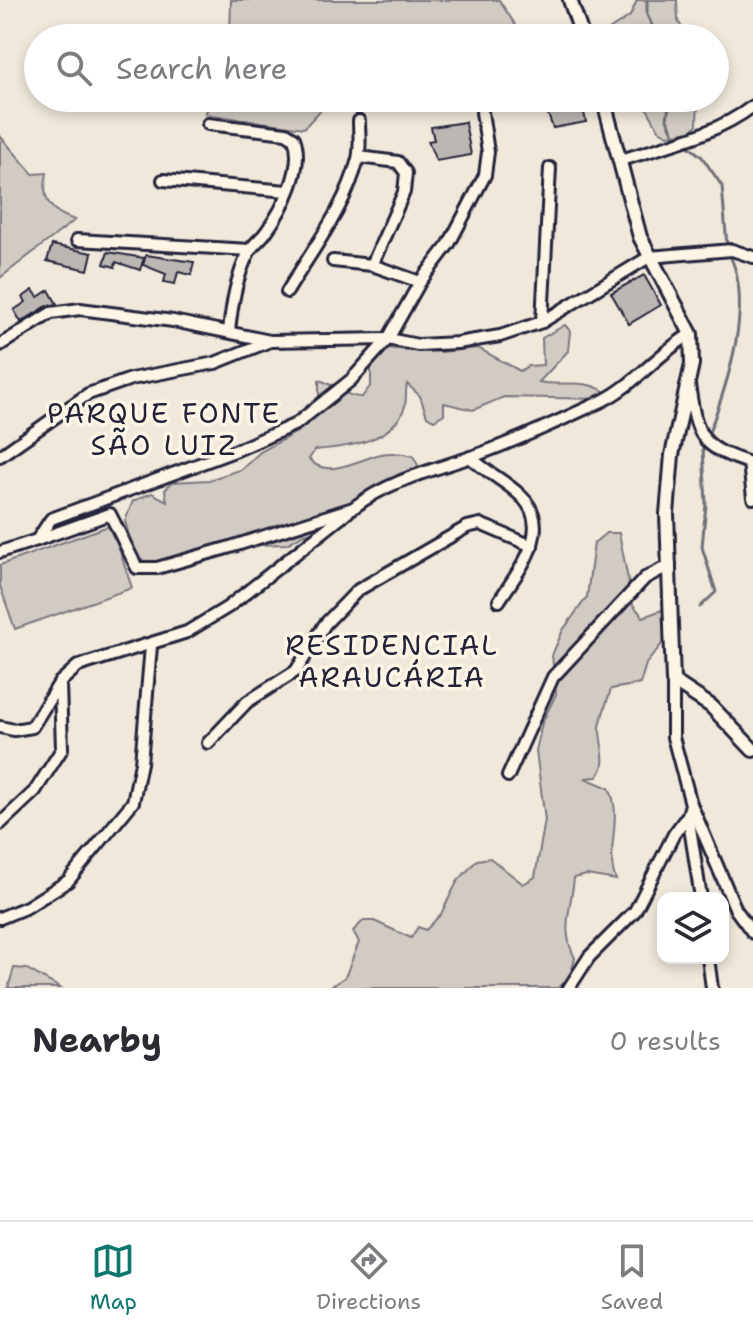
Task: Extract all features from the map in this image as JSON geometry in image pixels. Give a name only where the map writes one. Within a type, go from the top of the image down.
[{"type":"main road","points":[[570,0],[578,24]]},
{"type":"main road","points":[[607,112],[632,214],[649,257],[674,297],[691,334],[688,383],[669,478],[673,681],[711,706],[753,750]]},
{"type":"street","points":[[621,160],[698,134],[740,116],[753,106]]},
{"type":"street","points":[[37,540],[51,519],[237,450],[296,424],[351,380],[388,339],[420,282],[449,244],[485,175],[488,152],[482,112]]},
{"type":"street","points":[[287,292],[334,217],[359,157],[359,121]]},
{"type":"street","points":[[208,124],[286,133],[294,138],[297,158],[287,191],[266,232],[250,250],[235,287],[229,331]]},
{"type":"street","points":[[359,157],[398,162],[406,173],[404,192],[372,265]]},
{"type":"street","points":[[542,322],[550,168]]},
{"type":"street","points":[[163,180],[287,191]]},
{"type":"street","points":[[77,240],[250,250]]},
{"type":"street","points":[[0,345],[51,313],[80,309],[229,331],[270,341],[388,339],[418,345],[457,343],[500,336],[542,322],[649,257],[732,250],[753,257]]},
{"type":"street","points":[[333,261],[372,265],[420,282]]},
{"type":"street","points":[[0,727],[14,730],[32,727],[60,682],[78,666],[151,646],[187,632],[228,607],[368,496],[409,477],[470,457],[607,398],[670,346],[691,334]]},
{"type":"street","points":[[0,456],[88,394],[131,379],[215,363],[270,341]]},
{"type":"street","points":[[688,383],[698,434],[715,448],[751,464],[753,498]]},
{"type":"street","points":[[470,457],[521,496],[530,507],[536,534],[499,601]]},
{"type":"street","points":[[0,552],[110,514],[121,493]]},
{"type":"street","points":[[110,514],[131,562],[137,568],[144,568],[227,548],[353,508]]},
{"type":"street","points":[[208,743],[247,702],[296,671],[325,624],[358,590],[467,527],[480,524],[532,546]]},
{"type":"street","points":[[508,776],[553,677],[645,578],[670,565]]},
{"type":"street","points":[[0,918],[27,907],[68,881],[133,802],[141,763],[151,646]]},
{"type":"street","points":[[673,681],[673,737],[690,810],[700,892]]},
{"type":"street","points":[[0,824],[35,791],[62,749],[60,682]]},
{"type":"street","points":[[690,810],[736,910],[753,933]]},
{"type":"street","points":[[569,988],[589,957],[635,911],[674,834],[690,810]]},
{"type":"street","points":[[709,964],[712,988]]},
{"type":"shaded area","points":[[231,0],[499,0],[515,24],[230,24]]},
{"type":"shaded area","points":[[637,0],[677,0],[680,24],[618,24],[630,16]]},
{"type":"shaded area","points":[[206,112],[319,112],[304,128]]},
{"type":"shaded area","points":[[649,112],[697,112],[697,124],[692,131],[668,135],[659,130]]},
{"type":"shaded area","points":[[0,136],[33,174],[47,173],[45,190],[49,203],[59,213],[75,220],[0,278]]},
{"type":"shaded area","points":[[565,325],[570,331],[568,351],[539,382],[596,387],[604,391],[599,399],[504,397],[473,410],[444,403],[444,414],[434,420],[427,416],[420,396],[407,384],[404,409],[389,429],[366,441],[315,450],[309,459],[324,468],[334,468],[381,454],[397,453],[413,456],[420,469],[321,522],[315,532],[304,534],[287,544],[258,545],[175,563],[145,562],[134,553],[125,521],[133,501],[152,493],[167,501],[165,490],[172,482],[209,480],[242,469],[260,452],[297,432],[319,410],[319,380],[362,397],[371,385],[371,343],[382,348],[441,352],[478,348],[520,371],[528,366],[543,365],[542,338]]},
{"type":"shaded area","points":[[111,525],[132,588],[15,629],[0,586],[0,565]]},
{"type":"shaded area","points":[[606,533],[619,533],[633,605],[643,617],[665,609],[671,614],[665,640],[646,664],[640,684],[611,689],[603,712],[600,734],[603,765],[597,777],[585,778],[609,788],[613,799],[615,823],[612,858],[616,880],[587,875],[574,878],[567,928],[575,958],[570,978],[558,988],[329,988],[345,977],[359,942],[353,931],[363,921],[374,921],[411,938],[418,927],[426,930],[441,914],[457,882],[477,860],[490,858],[523,884],[535,877],[545,820],[536,751],[542,723],[556,694],[552,655],[563,630],[587,597],[594,543]]},
{"type":"shaded area","points":[[14,968],[27,969],[60,988],[8,988]]},
{"type":"building","points":[[547,112],[584,112],[586,122],[553,128]]},
{"type":"building","points":[[465,122],[471,155],[436,161],[428,141],[434,140],[431,127]]},
{"type":"building","points":[[52,245],[92,253],[88,270],[47,261]]},
{"type":"building","points":[[108,252],[144,258],[140,270],[116,262],[115,267],[104,264]]},
{"type":"building","points":[[146,255],[194,262],[191,275],[178,272],[175,284],[164,282],[166,274],[143,265]]},
{"type":"building","points":[[644,275],[661,305],[629,324],[611,293]]},
{"type":"building","points":[[33,290],[38,297],[49,290],[57,304],[47,306],[21,322],[14,310],[26,302],[23,297]]},
{"type":"waterway","points":[[647,0],[647,15],[651,24]]},
{"type":"waterway","points":[[668,112],[667,119],[675,136]]},
{"type":"waterway","points":[[685,143],[702,157],[722,186],[727,246]]},
{"type":"waterway","points":[[708,435],[730,370],[739,322],[740,299],[731,258]]},
{"type":"waterway","points":[[700,607],[716,592],[702,547],[706,504],[703,449]]},
{"type":"district","name":"PARQUE FONTE SÃO LUIZ","points":[[164,429]]},
{"type":"district","name":"RESIDENCIAL ARAUCÁRIA","points":[[392,661]]}]
